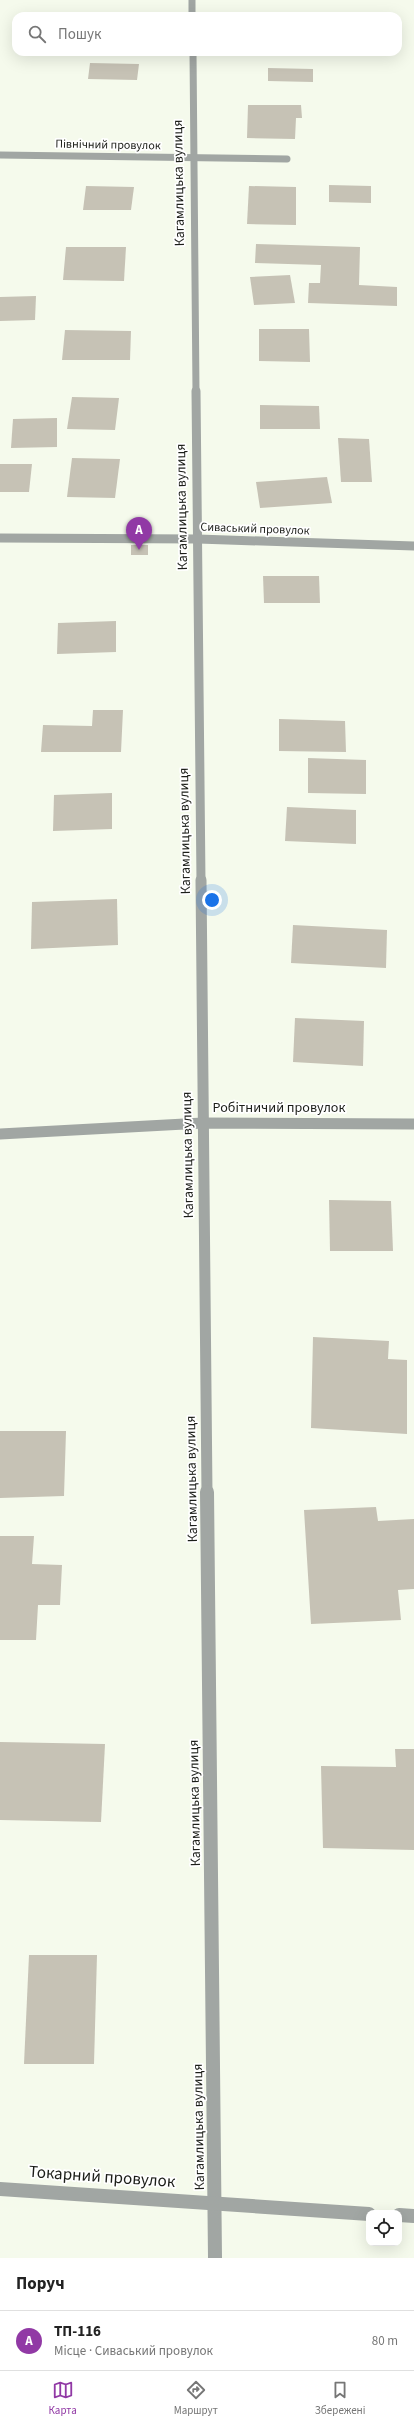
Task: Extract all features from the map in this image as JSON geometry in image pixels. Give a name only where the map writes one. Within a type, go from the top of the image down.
[{"type":"street","points":[[192,0],[192,12]]},
{"type":"street","name":"Кагамлицька вулиця","points":[[193,56],[215,2258]]},
{"type":"street","name":"Північний провулок","points":[[0,155],[287,159]]},
{"type":"street","name":"Сиваський провулок","points":[[0,538],[198,539],[414,546]]},
{"type":"street","name":"Робітничий провулок","points":[[0,1134],[203,1123],[414,1124]]},
{"type":"street","name":"Токарний провулок","points":[[0,2189],[214,2205],[366,2214]]},
{"type":"street","points":[[402,2216],[414,2216]]},
{"type":"building","points":[[90,63],[139,64],[137,80],[88,79]]},
{"type":"building","points":[[268,68],[313,69],[313,82],[268,81]]},
{"type":"building","points":[[248,105],[301,105],[302,118],[296,118],[295,139],[247,138]]},
{"type":"building","points":[[329,185],[371,186],[371,203],[329,202]]},
{"type":"building","points":[[86,186],[134,187],[131,210],[83,210]]},
{"type":"building","points":[[249,186],[296,187],[296,225],[247,224]]},
{"type":"building","points":[[256,244],[360,247],[359,285],[397,287],[397,306],[308,303],[309,283],[320,283],[321,265],[255,263]]},
{"type":"building","points":[[66,247],[126,247],[124,281],[63,280]]},
{"type":"building","points":[[290,275],[295,303],[254,305],[250,277]]},
{"type":"building","points":[[36,296],[35,320],[0,321],[0,297]]},
{"type":"building","points":[[259,329],[309,329],[310,362],[259,361]]},
{"type":"building","points":[[65,330],[131,331],[130,360],[62,360]]},
{"type":"building","points":[[72,397],[119,398],[115,430],[67,429]]},
{"type":"building","points":[[260,405],[319,406],[320,429],[260,429]]},
{"type":"building","points":[[57,418],[57,447],[11,448],[13,419]]},
{"type":"building","points":[[338,438],[369,439],[372,482],[341,482]]},
{"type":"building","points":[[72,458],[120,459],[115,498],[67,497]]},
{"type":"building","points":[[0,464],[32,464],[29,492],[0,492]]},
{"type":"building","points":[[327,477],[332,503],[260,508],[256,482]]},
{"type":"building","points":[[131,545],[148,545],[148,555],[131,555]]},
{"type":"building","points":[[263,576],[319,576],[320,603],[264,603]]},
{"type":"building","points":[[116,621],[116,652],[57,654],[58,623]]},
{"type":"building","points":[[93,710],[123,710],[121,752],[41,752],[43,725],[92,726]]},
{"type":"building","points":[[279,719],[345,721],[346,752],[279,751]]},
{"type":"building","points":[[308,758],[366,760],[366,794],[308,793]]},
{"type":"building","points":[[112,793],[112,829],[53,831],[54,795]]},
{"type":"building","points":[[287,807],[356,810],[356,844],[285,841]]},
{"type":"building","points":[[117,899],[118,945],[31,949],[32,902]]},
{"type":"building","points":[[293,925],[387,930],[386,968],[291,963]]},
{"type":"building","points":[[295,1018],[364,1021],[363,1066],[293,1062]]},
{"type":"building","points":[[329,1200],[391,1201],[393,1251],[330,1251]]},
{"type":"building","points":[[313,1337],[389,1341],[388,1359],[407,1360],[407,1434],[311,1428]]},
{"type":"building","points":[[0,1431],[66,1431],[64,1496],[0,1498]]},
{"type":"building","points":[[376,1507],[378,1521],[414,1519],[414,1589],[398,1590],[401,1620],[311,1624],[304,1510]]},
{"type":"building","points":[[0,1536],[34,1536],[32,1564],[62,1565],[60,1605],[38,1605],[36,1640],[0,1640]]},
{"type":"building","points":[[0,1742],[105,1744],[101,1822],[0,1820]]},
{"type":"building","points":[[395,1749],[414,1749],[414,1850],[323,1848],[321,1766],[396,1767]]},
{"type":"building","points":[[29,1955],[97,1955],[94,2064],[24,2064]]},
{"type":"place","name":"ТП-116","points":[[139,550]]}]
